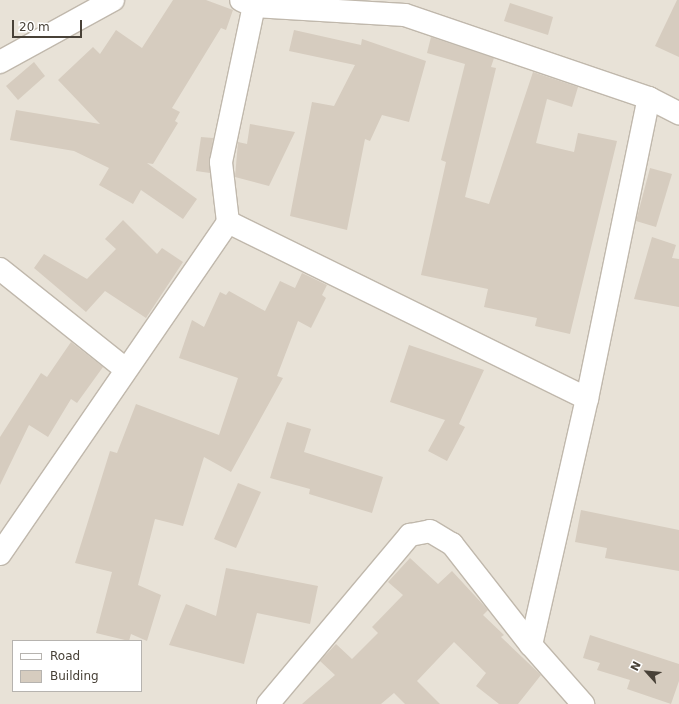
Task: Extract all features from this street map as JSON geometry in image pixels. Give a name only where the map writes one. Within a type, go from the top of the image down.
[{"type":"street","points":[[0,62],[113,0]]},
{"type":"street","points":[[0,554],[124,368],[228,222],[221,162],[248,3],[408,8],[649,98],[679,113]]},
{"type":"street","points":[[531,645],[587,399],[649,98]]},
{"type":"street","points":[[228,222],[587,399]]},
{"type":"street","points":[[0,269],[124,368]]},
{"type":"street","points":[[268,704],[410,535],[430,531],[452,544],[531,645],[583,704]]},
{"type":"shaded area","points":[[0,0],[679,0],[679,704],[0,704]]},
{"type":"building","points":[[173,0],[206,0],[233,10],[226,30],[221,28],[172,108],[180,112],[175,121],[178,123],[153,164],[147,163],[197,199],[183,219],[141,190],[133,204],[99,185],[109,168],[74,151],[10,140],[16,110],[100,124],[58,80],[93,47],[100,54],[116,30],[142,48]]},
{"type":"building","points":[[677,0],[679,0],[679,57],[655,46]]},
{"type":"building","points":[[510,3],[553,17],[548,35],[504,21]]},
{"type":"building","points":[[294,30],[361,45],[362,39],[426,61],[409,122],[382,115],[370,141],[365,139],[347,230],[290,216],[312,102],[334,106],[355,65],[289,51]]},
{"type":"building","points":[[431,37],[494,58],[491,67],[496,68],[465,197],[489,204],[533,72],[578,87],[572,107],[547,99],[536,143],[574,152],[578,133],[617,141],[570,334],[535,326],[537,318],[484,307],[488,289],[421,275],[446,162],[441,160],[465,64],[427,53]]},
{"type":"building","points":[[34,62],[45,76],[18,100],[6,86]]},
{"type":"building","points":[[250,124],[295,132],[269,186],[235,177],[238,142],[247,144]]},
{"type":"building","points":[[201,137],[213,138],[210,173],[196,171]]},
{"type":"building","points":[[650,168],[672,174],[656,227],[636,221]]},
{"type":"building","points":[[123,220],[157,254],[162,248],[183,262],[146,318],[105,291],[86,312],[34,268],[44,254],[87,279],[116,249],[105,239]]},
{"type":"building","points":[[652,237],[676,245],[672,258],[679,259],[679,307],[634,299]]},
{"type":"building","points":[[302,273],[327,285],[322,295],[326,298],[311,328],[298,321],[277,376],[283,378],[231,472],[204,457],[183,526],[155,519],[138,585],[161,595],[147,641],[131,634],[129,640],[125,640],[96,633],[112,572],[75,563],[110,451],[117,453],[136,404],[219,435],[238,378],[179,358],[192,320],[204,327],[220,292],[226,295],[229,291],[265,311],[280,281],[295,288]]},
{"type":"building","points":[[71,342],[103,367],[77,403],[71,399],[48,437],[29,425],[0,485],[0,437],[41,373],[47,377]]},
{"type":"building","points":[[409,345],[484,370],[459,424],[465,427],[447,461],[428,451],[445,420],[390,402]]},
{"type":"building","points":[[287,422],[311,429],[304,452],[383,477],[372,513],[309,494],[310,489],[270,478]]},
{"type":"building","points":[[238,483],[261,492],[236,548],[214,539]]},
{"type":"building","points":[[581,510],[679,530],[679,571],[605,558],[607,548],[575,542]]},
{"type":"building","points":[[410,558],[438,584],[452,571],[488,610],[483,615],[504,635],[501,637],[541,675],[518,704],[499,704],[476,686],[486,673],[454,642],[417,681],[440,704],[405,704],[394,693],[381,704],[302,704],[335,675],[320,661],[336,644],[352,659],[378,633],[372,627],[403,595],[388,582]]},
{"type":"building","points":[[226,568],[318,586],[310,624],[257,613],[244,664],[169,645],[186,604],[216,616]]},
{"type":"building","points":[[590,635],[679,664],[679,681],[671,704],[627,689],[630,680],[597,670],[600,663],[583,658]]}]
